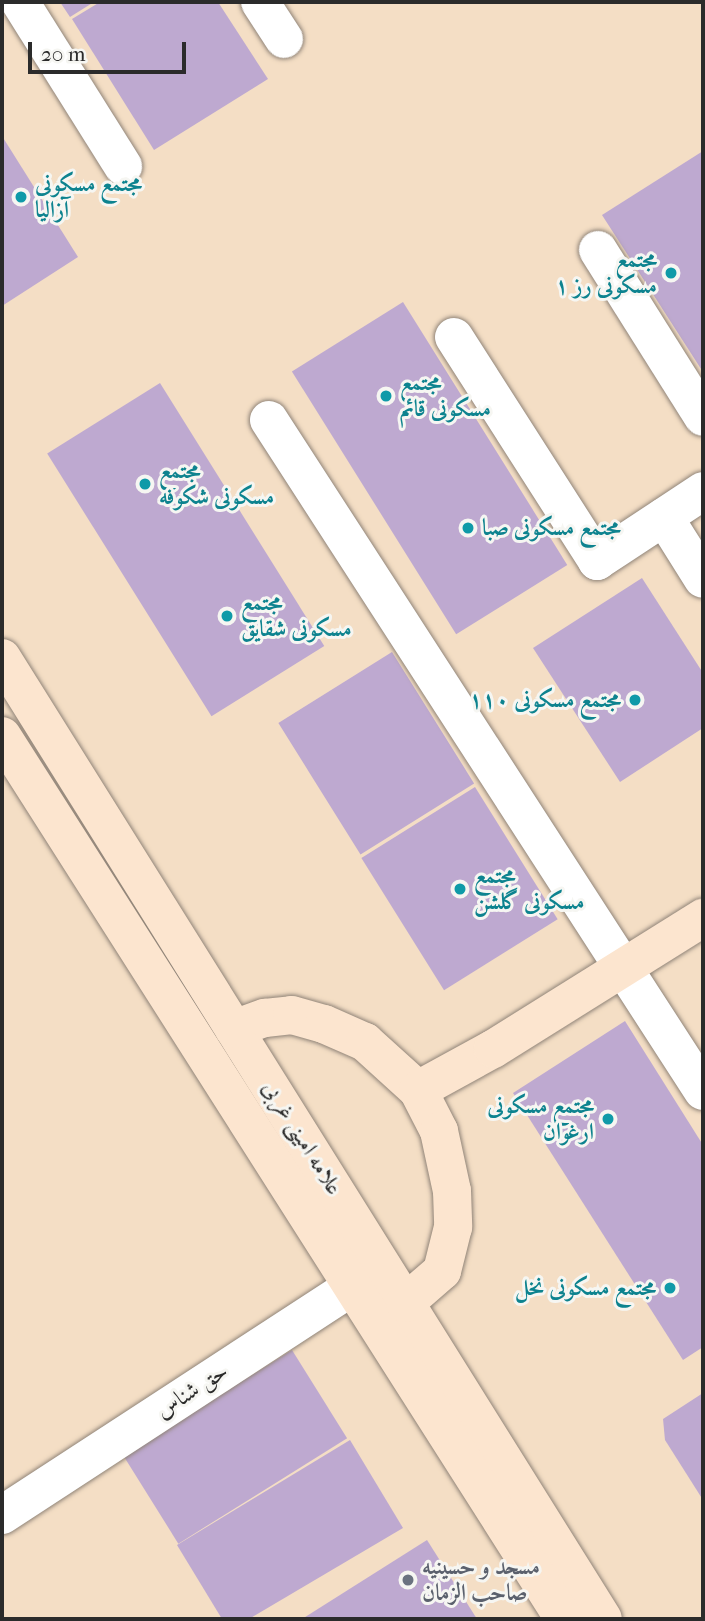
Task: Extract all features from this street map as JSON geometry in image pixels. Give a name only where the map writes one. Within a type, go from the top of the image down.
[{"type":"main road","name":"علامه امینی غربی","points":[[2,658],[234,1029],[367,1277],[564,1619]]},
{"type":"main road","name":"علامه امینی غربی","points":[[2,736],[367,1277],[405,1303],[603,1619]]},
{"type":"main road","points":[[418,1090],[493,1049],[703,918]]},
{"type":"main road","points":[[234,1029],[265,1018],[292,1015],[324,1024],[365,1042],[418,1090],[439,1131],[452,1191],[453,1227],[442,1271],[405,1303]]},
{"type":"street","points":[[20,2],[123,166]]},
{"type":"street","points":[[260,2],[284,39]]},
{"type":"street","points":[[598,250],[703,417]]},
{"type":"street","points":[[454,337],[597,561],[703,491]]},
{"type":"street","points":[[269,420],[703,1091]]},
{"type":"street","points":[[664,517],[703,579]]},
{"type":"street","name":"حق شناس","points":[[2,1515],[367,1277]]},
{"type":"building","points":[[60,2],[94,2],[70,17]]},
{"type":"building","points":[[100,2],[218,2],[268,79],[154,150],[72,19]]},
{"type":"building","name":"مجتمع مسکونی آزالیا","points":[[2,136],[78,257],[2,306]]},
{"type":"building","name":"مجتمع مسکونی رز ۱","points":[[703,151],[703,372],[602,215]]},
{"type":"building","points":[[403,302],[567,565],[456,634],[292,371]]},
{"type":"building","points":[[160,383],[324,646],[211,716],[47,453]]},
{"type":"building","name":"مجتمع مسکونی ۱۱۰","points":[[642,578],[703,673],[703,728],[620,782],[533,648]]},
{"type":"building","name":"مجتمع مسکونی گلشن","points":[[392,652],[474,783],[360,854],[278,723]]},
{"type":"building","name":"مجتمع مسکونی گلشن","points":[[475,787],[558,919],[444,990],[361,858]]},
{"type":"building","name":"مجتمع مسکونی ارغوان","points":[[625,1021],[703,1145],[703,1347],[683,1360],[513,1093]]},
{"type":"building","points":[[292,1350],[347,1438],[178,1544],[123,1455]]},
{"type":"building","points":[[703,1393],[703,1500],[665,1440],[663,1419]]},
{"type":"building","points":[[350,1440],[403,1528],[249,1619],[222,1619],[177,1545]]},
{"type":"building","name":"مسجد و حسینیه صاحب الزمان","points":[[427,1540],[477,1619],[302,1619]]},
{"type":"place","name":"مجتمع مسکونی آزالیا","points":[[21,197]]},
{"type":"place","name":"مجتمع مسکونی رز ۱","points":[[671,273]]},
{"type":"place","name":"مجتمع مسکونی قائم","points":[[386,396]]},
{"type":"place","name":"مجتمع مسکونی شکوفه","points":[[145,484]]},
{"type":"place","name":"مجتمع مسکونی صبا","points":[[468,528]]},
{"type":"place","name":"مجتمع مسکونی شقایق","points":[[227,616]]},
{"type":"place","name":"مجتمع مسکونی ۱۱۰","points":[[635,700]]},
{"type":"place","name":"مجتمع مسکونی گلشن","points":[[460,889]]},
{"type":"place","name":"مجتمع مسکونی ارغوان","points":[[608,1119]]},
{"type":"place","name":"مجتمع مسکونی نخل","points":[[670,1288]]},
{"type":"place","name":"مسجد و حسینیه صاحب الزمان","points":[[408,1580]]}]
